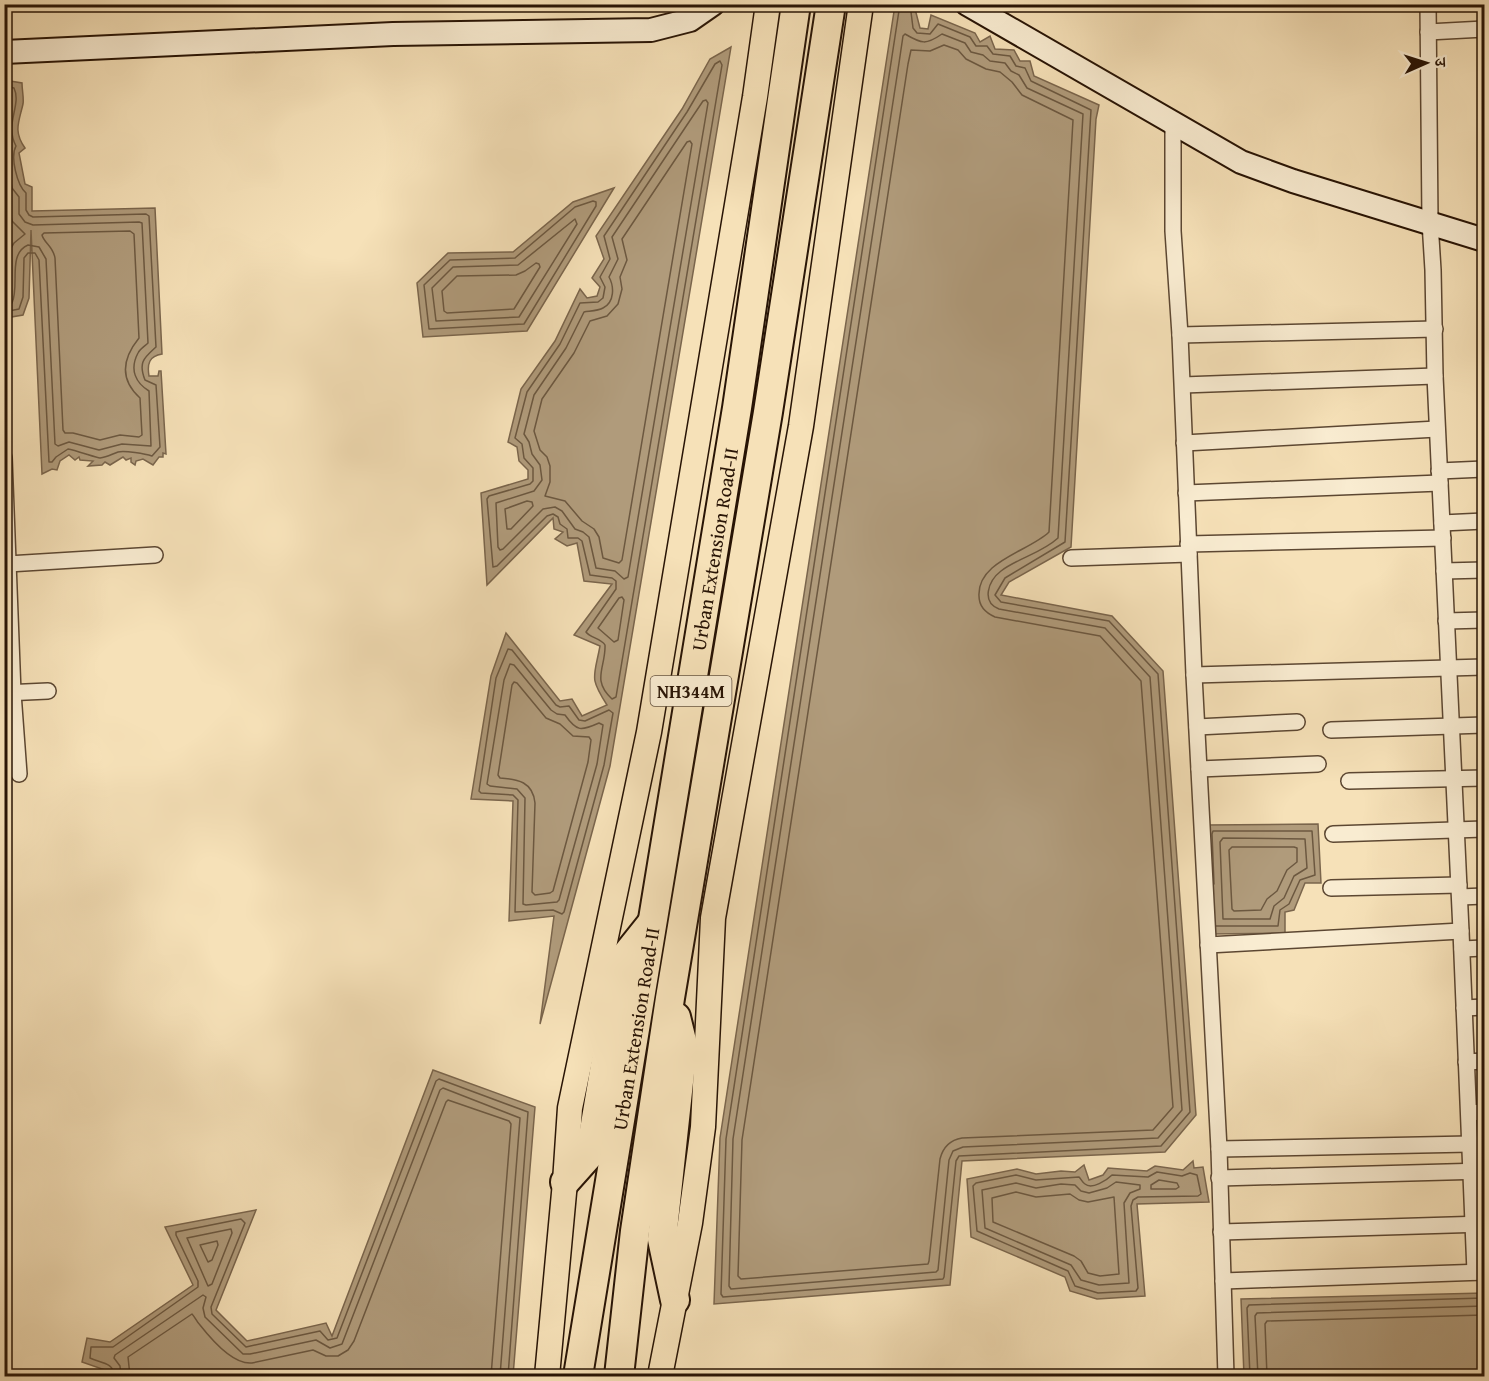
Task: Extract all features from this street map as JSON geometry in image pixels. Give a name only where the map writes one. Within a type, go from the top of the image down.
[{"type":"highway","name":"Urban Extension Road-II","points":[[578,1377],[735,420],[796,4]]},
{"type":"highway","name":"Urban Extension Road-II","points":[[619,1377],[635,1232],[670,998],[768,412],[831,4]]},
{"type":"highway","points":[[566,1182],[590,1154],[623,959],[654,921]]},
{"type":"highway","points":[[670,998],[683,1045],[662,1239],[675,1300]]},
{"type":"main road","points":[[4,52],[393,34],[651,30],[690,20],[713,4]]},
{"type":"main road","points":[[547,1377],[566,1182],[570,1108],[650,732],[755,97],[768,4]]},
{"type":"main road","points":[[660,1377],[690,1223],[703,1127],[713,918],[801,426],[861,4]]},
{"type":"main road","points":[[967,4],[1241,162],[1293,181],[1485,240]]},
{"type":"street","points":[[1223,1281],[1480,1272],[1478,1172],[1470,1144],[1455,779],[1437,429],[1430,222],[1428,4]]},
{"type":"street","points":[[1428,32],[1485,29]]},
{"type":"street","points":[[1173,121],[1173,231],[1219,1149],[1226,1377]]},
{"type":"street","points":[[1180,335],[1435,329]]},
{"type":"street","points":[[1182,385],[1435,376]]},
{"type":"street","points":[[1184,443],[1437,429]]},
{"type":"street","points":[[4,457],[9,693],[19,774]]},
{"type":"street","points":[[1186,493],[1440,477],[1485,469]]},
{"type":"street","points":[[1071,558],[1442,530],[1485,521]]},
{"type":"street","points":[[8,564],[155,555]]},
{"type":"street","points":[[1444,571],[1485,570]]},
{"type":"street","points":[[1446,621],[1485,620]]},
{"type":"street","points":[[1194,675],[1485,667]]},
{"type":"street","points":[[9,693],[48,691]]},
{"type":"street","points":[[1197,727],[1297,722]]},
{"type":"street","points":[[1331,730],[1485,725]]},
{"type":"street","points":[[1199,769],[1318,764]]},
{"type":"street","points":[[1349,781],[1485,778]]},
{"type":"street","points":[[1333,834],[1485,829]]},
{"type":"street","points":[[1331,888],[1459,891],[1485,896]]},
{"type":"street","points":[[1208,945],[1461,931]]},
{"type":"street","points":[[1462,949],[1485,948]]},
{"type":"street","points":[[1464,1008],[1485,1007]]},
{"type":"street","points":[[1467,1062],[1485,1061]]},
{"type":"street","points":[[1469,1113],[1485,1112]]},
{"type":"street","points":[[1219,1149],[1470,1144]]},
{"type":"street","points":[[1219,1178],[1478,1172]]},
{"type":"street","points":[[1221,1232],[1479,1224]]},
{"type":"water","points":[[895,5],[914,5],[920,28],[928,29],[931,15],[975,33],[980,42],[990,36],[995,49],[1014,50],[1020,61],[1030,61],[1034,76],[1099,105],[1096,119],[1071,547],[1009,582],[1001,595],[1112,616],[1163,671],[1196,1115],[1165,1152],[962,1161],[950,1285],[714,1304],[720,1138]]},
{"type":"water","points":[[731,47],[610,766],[540,1024],[554,916],[509,921],[513,801],[471,799],[491,676],[506,633],[560,701],[572,699],[582,716],[607,705],[597,688],[594,677],[600,646],[574,635],[612,584],[584,581],[577,543],[567,546],[555,539],[563,532],[554,529],[553,518],[487,585],[481,493],[528,479],[528,470],[519,461],[517,447],[508,442],[521,389],[555,341],[580,289],[587,298],[597,296],[600,287],[592,278],[604,259],[596,236],[682,109],[710,59]]},
{"type":"water","points":[[4,80],[22,83],[23,102],[18,131],[25,148],[19,153],[25,184],[32,187],[32,211],[155,208],[162,354],[152,359],[148,372],[149,376],[158,376],[161,371],[166,454],[163,453],[163,457],[159,457],[153,465],[143,459],[136,461],[135,465],[131,462],[131,458],[126,460],[123,457],[110,465],[105,462],[102,465],[88,466],[93,461],[80,460],[79,457],[75,460],[69,455],[60,461],[57,470],[52,469],[42,474],[31,230],[29,298],[23,315],[5,318]]},
{"type":"water","points":[[614,188],[527,331],[423,337],[417,283],[448,253],[513,252],[573,202]]},
{"type":"water","points":[[1318,824],[1321,883],[1305,883],[1294,910],[1285,912],[1285,933],[1210,934],[1206,825]]},
{"type":"water","points":[[433,1070],[535,1107],[513,1376],[108,1376],[108,1371],[82,1362],[87,1338],[110,1342],[193,1285],[165,1227],[256,1210],[216,1310],[247,1341],[326,1323],[332,1336]]},
{"type":"water","points":[[1193,1161],[1194,1168],[1203,1167],[1209,1202],[1137,1204],[1145,1296],[1097,1299],[1070,1291],[1065,1277],[971,1237],[967,1179],[1017,1169],[1036,1174],[1075,1172],[1084,1165],[1089,1180],[1103,1175],[1108,1168],[1147,1171],[1155,1166],[1183,1170]]},
{"type":"water","points":[[1484,1293],[1484,1376],[1244,1376],[1241,1299]]}]
